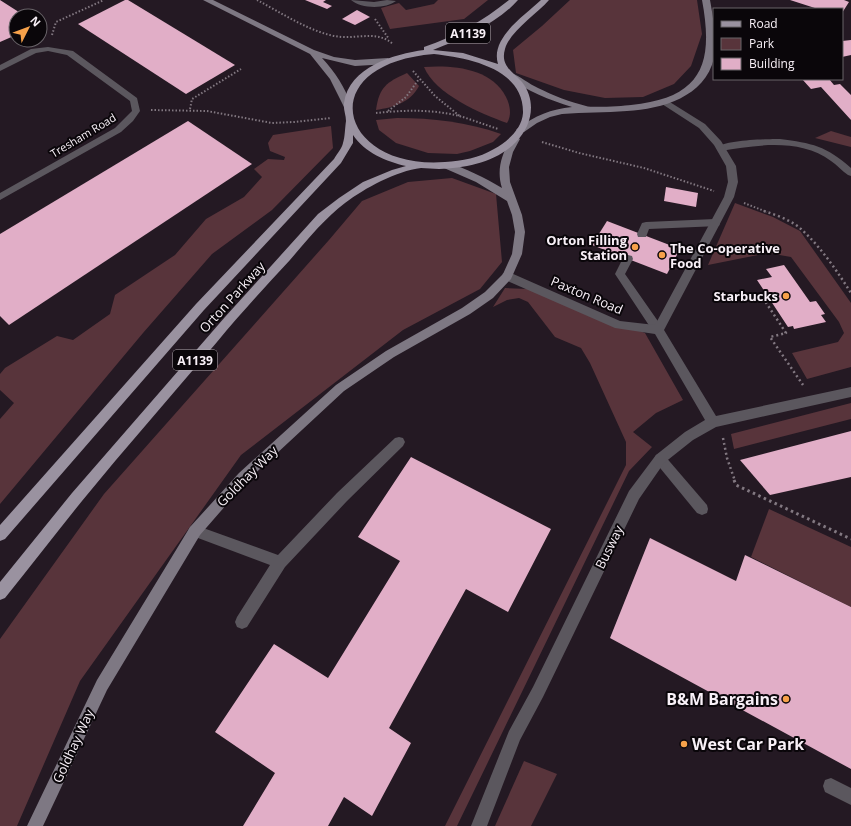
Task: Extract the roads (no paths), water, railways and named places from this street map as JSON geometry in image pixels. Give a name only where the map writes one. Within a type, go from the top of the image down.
[{"type":"main road","name":"A1139","points":[[414,53],[454,40],[498,14],[514,0]]},
{"type":"main road","name":"A1139","points":[[508,74],[500,54],[501,47],[506,38],[545,0]]},
{"type":"main road","points":[[347,105],[351,91],[359,79],[372,69],[388,60],[414,53],[434,52],[454,53],[484,61],[508,74],[520,86],[525,96],[527,108],[526,119],[522,130],[515,139],[497,152],[474,162],[447,166],[420,165],[395,160],[375,150],[359,137],[349,123]]},
{"type":"main road","name":"Orton Parkway","points":[[0,535],[200,307],[338,161],[348,143],[349,123],[347,105]]},
{"type":"main road","name":"Orton Parkway","points":[[0,593],[87,485],[229,320],[322,217],[342,200],[366,184],[396,172],[420,165]]},
{"type":"street","points":[[207,0],[311,52],[332,59],[355,64],[388,60]]},
{"type":"street","points":[[355,0],[370,5],[380,5],[392,1]]},
{"type":"street","points":[[522,130],[530,121],[542,115],[558,111],[640,108],[665,102],[693,87],[704,75],[708,63],[712,40],[706,0]]},
{"type":"street","name":"Tresham Road","points":[[0,68],[34,51],[48,49],[70,53],[134,100],[136,111],[118,130],[0,197]]},
{"type":"street","points":[[311,52],[328,69],[336,80],[347,105]]},
{"type":"street","points":[[508,74],[527,87],[546,96],[591,110]]},
{"type":"street","points":[[658,330],[715,223],[728,197],[733,182],[732,166],[721,148],[702,126],[665,102]]},
{"type":"street","name":"Goldhay Way","points":[[35,826],[102,685],[195,531],[243,477],[340,388],[390,354],[478,303],[489,295],[507,276],[517,254],[520,232],[517,215],[505,182],[504,167],[508,152],[515,139]]},
{"type":"street","points":[[721,148],[748,143],[780,142],[809,146],[834,158],[851,173]]},
{"type":"street","points":[[447,166],[491,184],[510,198]]},
{"type":"street","points":[[642,234],[646,226],[715,223]]},
{"type":"street","points":[[628,259],[620,274],[658,330],[713,422]]},
{"type":"street","name":"Paxton Road","points":[[507,276],[619,325],[658,330]]},
{"type":"street","name":"Busway","points":[[479,826],[514,736],[538,692],[634,495],[660,460],[689,436],[713,422],[851,392]]},
{"type":"street","points":[[242,622],[280,562],[342,496],[400,442]]},
{"type":"street","points":[[660,460],[702,509]]},
{"type":"street","points":[[195,531],[280,562]]},
{"type":"street","points":[[831,786],[851,797]]},
{"type":"place","name":"Orton Filling Station","points":[[635,247]]},
{"type":"place","name":"The Co-operative Food","points":[[662,255]]},
{"type":"place","name":"Starbucks","points":[[786,296]]},
{"type":"place","name":"B&M Bargains","points":[[786,699]]},
{"type":"place","name":"West Car Park","points":[[684,744]]}]
